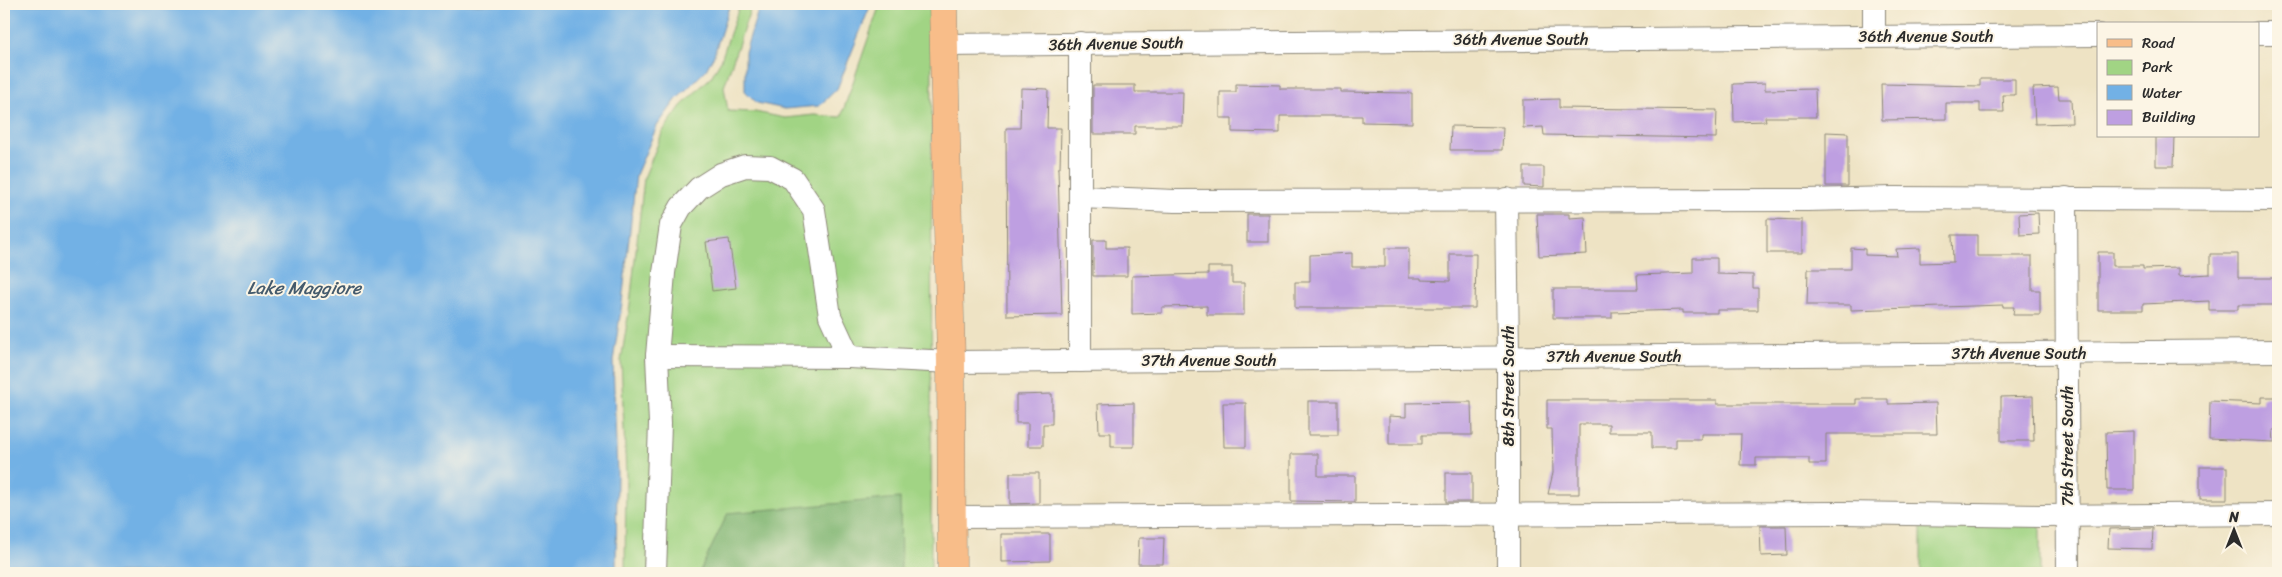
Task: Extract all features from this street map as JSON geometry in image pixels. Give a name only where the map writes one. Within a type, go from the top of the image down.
[{"type":"main road","points":[[943,4],[952,573]]},
{"type":"street","points":[[1874,4],[1874,36]]},
{"type":"street","points":[[2260,34],[2278,33]]},
{"type":"street","name":"36th Avenue South","points":[[944,45],[2097,35]]},
{"type":"street","points":[[1080,43],[1080,361]]},
{"type":"street","points":[[655,573],[660,423],[657,356],[671,225],[682,207],[699,188],[721,174],[745,166],[770,167],[793,179],[814,210],[830,316],[849,357]]},
{"type":"street","points":[[1080,197],[1175,201],[2066,198],[2278,200]]},
{"type":"street","name":"7th Street South","points":[[2066,198],[2068,573]]},
{"type":"street","name":"8th Street South","points":[[1506,199],[1508,573]]},
{"type":"street","name":"37th Avenue South","points":[[657,356],[849,357],[950,362],[2278,351]]},
{"type":"street","points":[[951,518],[1070,518],[1162,515],[1508,516],[1852,513],[2067,516],[2278,514]]},
{"type":"green space","points":[[740,4],[752,4],[724,87],[728,111],[755,112],[785,118],[814,115],[841,117],[880,4],[932,4],[931,573],[625,573],[626,474],[621,361],[630,304],[644,178],[663,131],[681,106],[711,77],[721,60]]},
{"type":"green space","points":[[900,498],[901,573],[699,573],[728,513]]},
{"type":"green space","points":[[2040,521],[2040,573],[1921,573],[1921,522]]},
{"type":"water","name":"Lake Maggiore","points":[[4,4],[730,4],[714,55],[706,70],[676,100],[657,126],[636,175],[622,303],[613,361],[617,474],[616,573],[4,573]]},
{"type":"water","points":[[760,4],[871,4],[837,89],[819,106],[785,109],[757,103],[745,91],[745,52]]},
{"type":"building","points":[[1980,79],[2015,79],[2015,95],[2003,95],[2004,112],[1980,112],[1980,103],[1946,103],[1946,119],[1882,120],[1881,84],[1980,86]]},
{"type":"building","points":[[1765,83],[1765,90],[1815,89],[1816,117],[1765,117],[1766,121],[1734,122],[1733,84]]},
{"type":"building","points":[[1236,84],[1280,85],[1280,89],[1341,89],[1341,92],[1412,93],[1412,123],[1362,122],[1362,116],[1280,116],[1280,133],[1232,132],[1232,118],[1220,118],[1220,92],[1236,92]]},
{"type":"building","points":[[1093,85],[1135,85],[1135,92],[1183,92],[1182,126],[1135,126],[1135,134],[1093,134]]},
{"type":"building","points":[[2058,87],[2059,99],[2071,99],[2072,123],[2035,124],[2033,88]]},
{"type":"building","points":[[1021,88],[1048,89],[1047,128],[1061,128],[1060,168],[1058,168],[1062,315],[1007,316],[1006,128],[1020,128]]},
{"type":"building","points":[[1559,99],[1559,108],[1717,110],[1716,138],[1544,135],[1543,127],[1523,128],[1523,100]]},
{"type":"building","points":[[1451,126],[1503,127],[1502,150],[1450,150]]},
{"type":"building","points":[[1826,132],[1848,133],[1848,186],[1826,186]]},
{"type":"building","points":[[2156,138],[2175,138],[2174,166],[2156,166]]},
{"type":"building","points":[[1524,167],[1544,167],[1544,187],[1524,186]]},
{"type":"building","points":[[2038,213],[2039,234],[2020,235],[2019,214]]},
{"type":"building","points":[[1247,214],[1268,214],[1268,242],[1247,242]]},
{"type":"building","points":[[1537,214],[1569,214],[1569,218],[1585,217],[1587,254],[1539,256]]},
{"type":"building","points":[[1767,219],[1802,220],[1802,253],[1767,253]]},
{"type":"building","points":[[1952,235],[1977,235],[1977,256],[2032,256],[2032,290],[2040,290],[2040,315],[2013,315],[2014,307],[2003,307],[2003,305],[1851,310],[1851,305],[1807,305],[1808,269],[1851,269],[1851,248],[1865,249],[1865,255],[1897,256],[1896,249],[1920,248],[1920,263],[1953,262]]},
{"type":"building","points":[[729,239],[736,288],[712,291],[706,242]]},
{"type":"building","points":[[1093,240],[1106,240],[1106,248],[1127,248],[1127,276],[1093,276]]},
{"type":"building","points":[[1385,248],[1409,248],[1409,278],[1421,278],[1421,280],[1450,281],[1450,254],[1476,254],[1475,308],[1295,308],[1295,282],[1310,282],[1310,255],[1352,253],[1352,267],[1385,267]]},
{"type":"building","points":[[2098,252],[2113,252],[2113,266],[2143,266],[2143,269],[2179,268],[2179,276],[2210,274],[2210,254],[2238,254],[2238,278],[2278,278],[2278,305],[2238,305],[2238,310],[2209,310],[2209,301],[2143,304],[2143,310],[2098,310]]},
{"type":"building","points":[[1693,258],[1717,258],[1717,274],[1753,275],[1753,288],[1758,288],[1758,310],[1717,310],[1717,313],[1683,313],[1683,310],[1612,312],[1612,318],[1553,318],[1553,289],[1638,289],[1637,275],[1693,273]]},
{"type":"building","points":[[1208,267],[1232,267],[1232,283],[1244,283],[1244,315],[1207,315],[1207,306],[1162,307],[1162,313],[1132,314],[1132,276],[1208,274]]},
{"type":"building","points":[[1052,394],[1052,424],[1043,424],[1043,446],[1028,446],[1028,423],[1016,423],[1016,395]]},
{"type":"building","points":[[2033,396],[2034,441],[2001,441],[2001,397]]},
{"type":"building","points":[[2262,397],[2278,397],[2278,430],[2273,430],[2274,442],[2209,439],[2210,401],[2262,403]]},
{"type":"building","points":[[1856,399],[1888,399],[1888,404],[1936,403],[1937,434],[1826,434],[1826,464],[1809,464],[1809,458],[1756,458],[1756,465],[1740,465],[1741,434],[1701,434],[1701,439],[1676,439],[1676,448],[1652,448],[1652,432],[1609,432],[1609,424],[1579,424],[1579,494],[1548,494],[1553,473],[1552,429],[1547,429],[1547,400],[1717,400],[1717,404],[1856,404]]},
{"type":"building","points":[[1308,401],[1338,401],[1338,435],[1308,435]]},
{"type":"building","points":[[1471,402],[1472,435],[1422,435],[1422,444],[1389,444],[1389,416],[1406,417],[1406,403]]},
{"type":"building","points":[[1134,403],[1134,447],[1111,447],[1111,433],[1099,433],[1098,404]]},
{"type":"building","points":[[1223,403],[1246,403],[1246,447],[1224,447]]},
{"type":"building","points":[[2134,431],[2134,490],[2107,490],[2106,432]]},
{"type":"building","points":[[1291,454],[1318,454],[1318,476],[1355,476],[1355,502],[1291,501]]},
{"type":"building","points":[[2200,467],[2227,467],[2227,499],[2200,499]]},
{"type":"building","points":[[1010,473],[1039,473],[1039,503],[1010,504]]},
{"type":"building","points":[[1446,473],[1472,473],[1472,502],[1446,502]]},
{"type":"building","points":[[1760,526],[1786,526],[1787,555],[1761,556]]},
{"type":"building","points":[[2153,528],[2152,549],[2108,548],[2109,529]]},
{"type":"building","points":[[1001,534],[1050,534],[1050,561],[1001,562]]},
{"type":"building","points":[[1139,538],[1164,538],[1163,564],[1138,564]]}]
